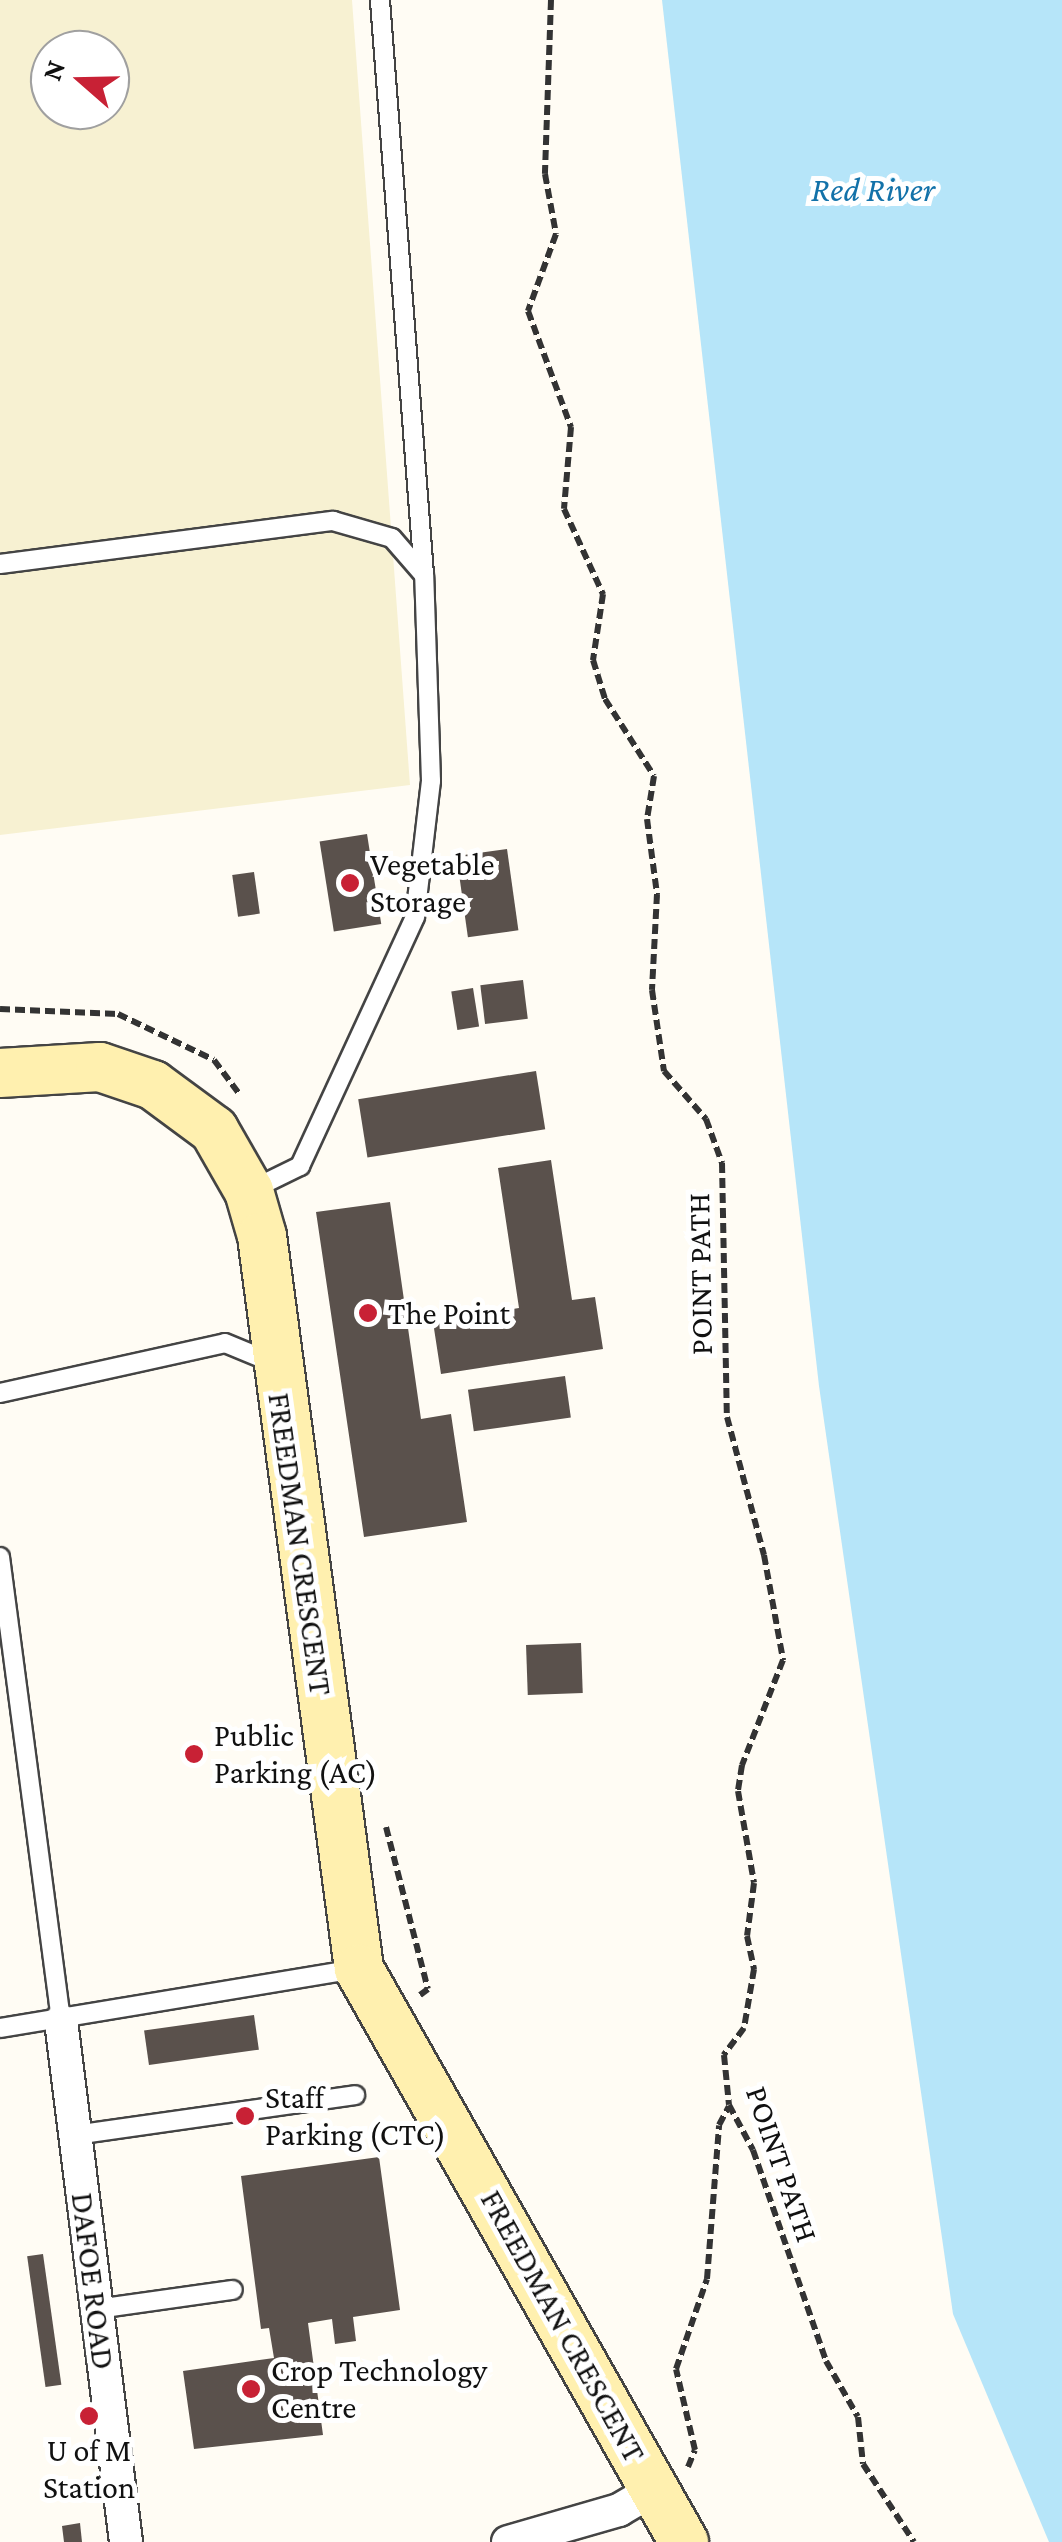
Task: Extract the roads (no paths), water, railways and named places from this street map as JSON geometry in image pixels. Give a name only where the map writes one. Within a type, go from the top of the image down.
[{"type":"street","name":"FREEDMAN CRESCENT","points":[[0,1073],[100,1067],[153,1085],[214,1130],[249,1192],[262,1236],[359,1969],[684,2542]]},
{"type":"street","name":"DAFOE ROAD","points":[[61,2020],[126,2542]]},
{"type":"street","points":[[508,2542],[619,2510],[654,2489]]},
{"type":"lane","points":[[249,1192],[300,1166],[415,917],[431,781],[424,575],[380,0]]},
{"type":"lane","points":[[0,564],[333,522],[392,538],[424,575]]},
{"type":"lane","points":[[0,1392],[225,1343],[276,1364]]},
{"type":"lane","points":[[0,1557],[61,2020]]},
{"type":"lane","points":[[0,2028],[359,1969]]},
{"type":"lane","points":[[75,2136],[355,2095]]},
{"type":"lane","points":[[97,2309],[233,2290]]},
{"type":"water","name":"Red River","points":[[662,0],[1062,0],[1062,2542],[1049,2542],[953,2314],[819,1386]]},
{"type":"place","name":"Vegetable Storage","points":[[350,883]]},
{"type":"place","name":"The Point","points":[[368,1313]]},
{"type":"place","name":"Public Parking (AC)","points":[[194,1754]]},
{"type":"place","name":"Staff Parking (CTC)","points":[[245,2116]]},
{"type":"place","name":"Crop Technology Centre","points":[[251,2389]]},
{"type":"place","name":"U of M Station","points":[[89,2416]]}]
